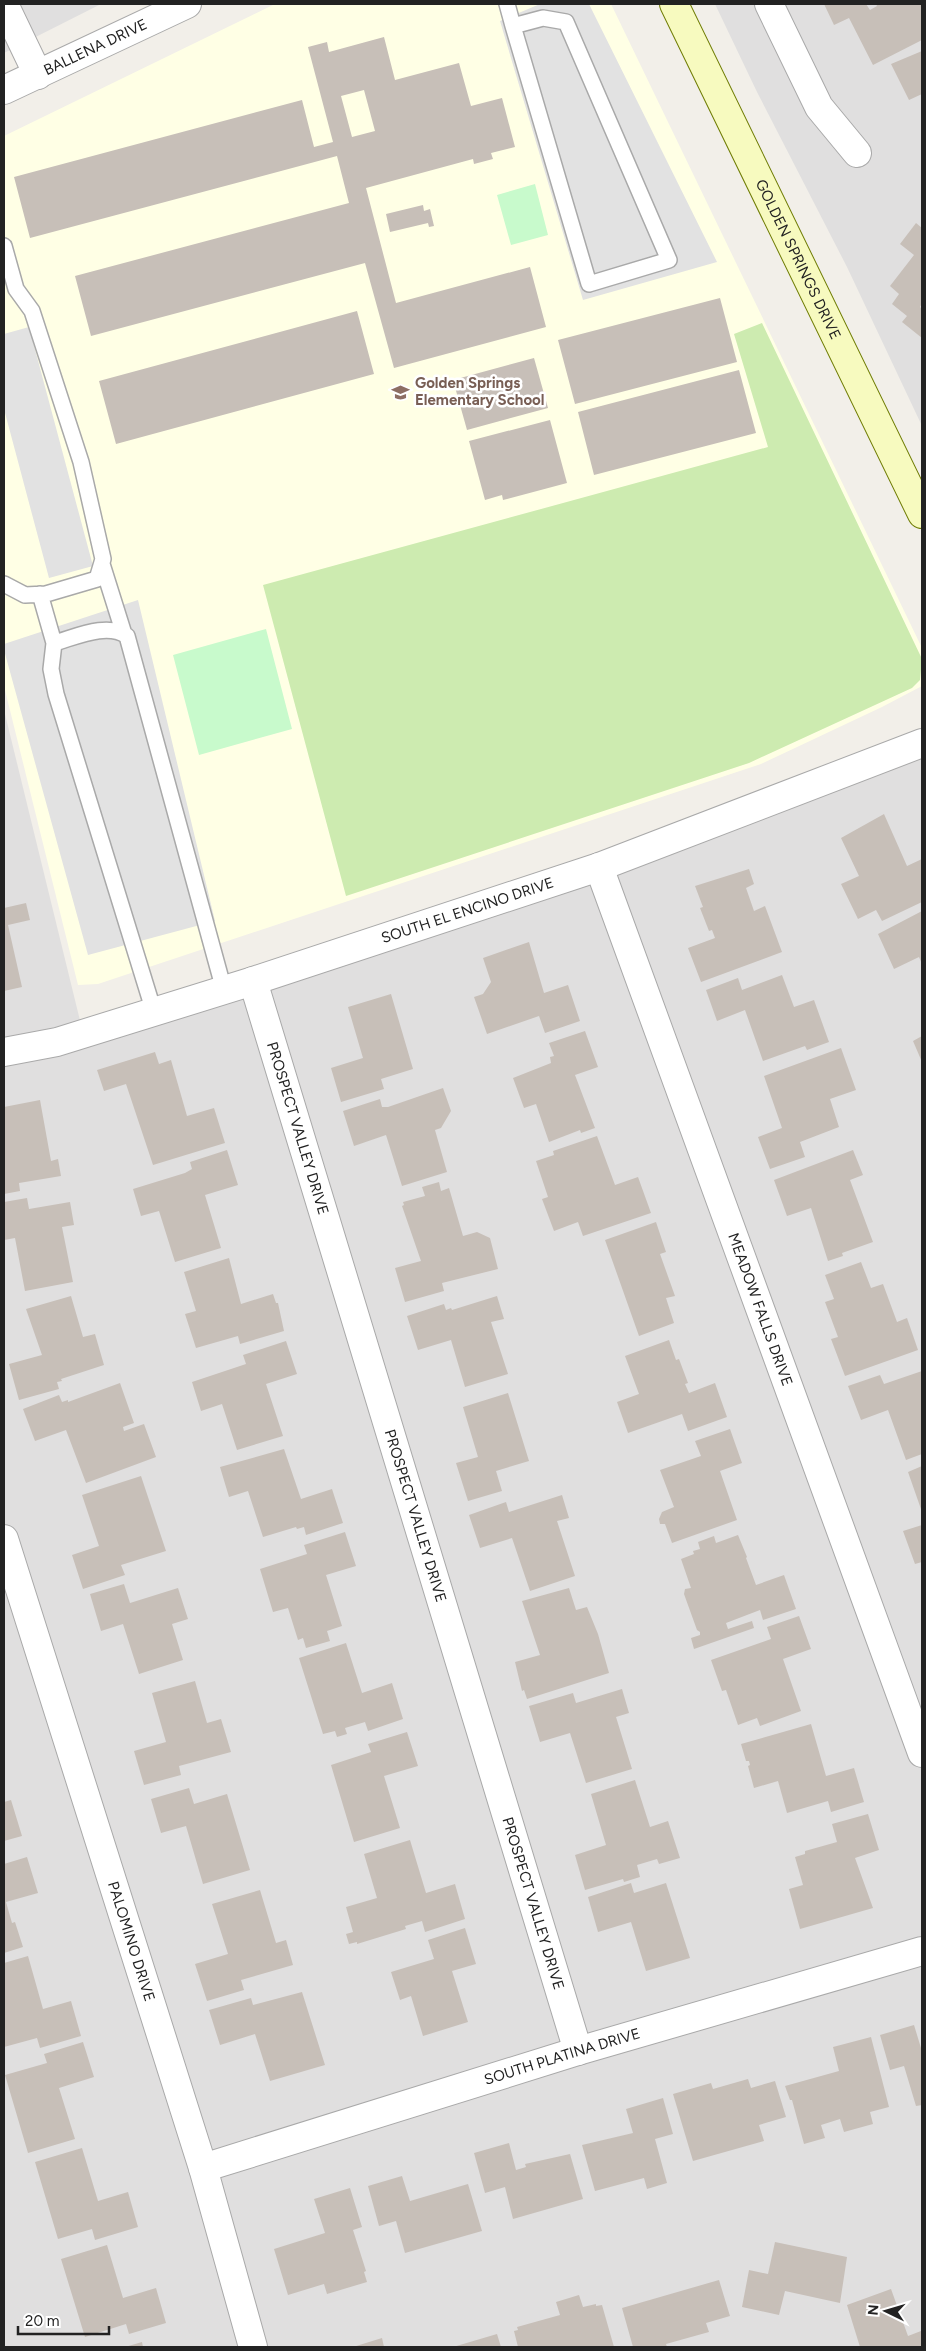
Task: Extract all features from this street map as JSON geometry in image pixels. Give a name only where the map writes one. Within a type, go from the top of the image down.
[{"type":"main road","name":"GOLDEN SPRINGS DRIVE","points":[[674,4],[922,514]]},
{"type":"street","points":[[4,4],[38,75]]},
{"type":"street","name":"BALLENA DRIVE","points":[[4,90],[187,4]]},
{"type":"street","points":[[769,4],[819,107],[857,153]]},
{"type":"street","name":"SOUTH EL ENCINO DRIVE","points":[[4,1052],[57,1042],[154,1012],[599,867],[922,743]]},
{"type":"street","name":"MEADOW FALLS DRIVE","points":[[599,867],[922,1753]]},
{"type":"street","name":"PROSPECT VALLEY DRIVE","points":[[253,981],[578,2051]]},
{"type":"street","name":"PALOMINO DRIVE","points":[[4,1539],[203,2168],[253,2347]]},
{"type":"street","name":"SOUTH PLATINA DRIVE","points":[[203,2168],[578,2051],[922,1951]]},
{"type":"lane","points":[[507,4],[513,26],[589,284],[669,260],[566,22],[543,18],[513,26]]},
{"type":"lane","points":[[4,246],[16,289],[32,311],[81,462],[103,559],[97,579],[40,594],[25,595],[4,584]]},
{"type":"lane","points":[[102,564],[124,634]]},
{"type":"lane","points":[[40,594],[54,643],[51,669],[56,694],[154,1012]]},
{"type":"lane","points":[[54,643],[97,631],[117,630],[127,636],[224,990]]},
{"type":"shaded area","points":[[4,4],[101,4],[4,53]]},
{"type":"shaded area","name":"Golden Springs Elementary School","points":[[275,4],[611,4],[922,648],[922,686],[761,764],[98,984],[78,985],[4,686],[4,136]]},
{"type":"shaded area","points":[[540,4],[589,4],[717,262],[583,300],[500,21]]},
{"type":"shaded area","points":[[715,4],[922,4],[922,426],[847,267],[757,92]]},
{"type":"shaded area","points":[[29,327],[93,566],[49,578],[4,409],[4,334]]},
{"type":"shaded area","points":[[138,600],[215,921],[88,955],[4,650],[4,644]]},
{"type":"shaded area","points":[[4,710],[86,1045],[922,753],[922,2347],[4,2347]]},
{"type":"green space","points":[[535,184],[548,235],[511,245],[497,195]]},
{"type":"green space","points":[[762,323],[922,659],[920,680],[912,688],[749,763],[346,896],[263,585],[768,447],[734,334]]},
{"type":"green space","points":[[266,629],[292,729],[199,755],[173,655]]},
{"type":"building","points":[[824,4],[866,4],[870,10],[877,6],[876,4],[922,4],[922,40],[873,65],[849,18],[834,25]]},
{"type":"building","points":[[384,37],[395,80],[459,63],[471,106],[502,98],[515,147],[491,153],[493,159],[474,164],[473,159],[366,188],[396,303],[530,267],[546,327],[394,368],[365,263],[91,336],[75,276],[349,203],[337,156],[30,238],[14,177],[302,100],[314,147],[333,142],[308,47],[327,42],[329,52]],"holes":[[[364,90],[375,131],[352,137],[341,96]]]},
{"type":"building","points":[[922,51],[922,94],[909,100],[891,64]]},
{"type":"building","points":[[423,205],[424,211],[430,209],[434,226],[429,227],[428,223],[390,232],[386,214]]},
{"type":"building","points":[[916,223],[922,228],[922,303],[920,307],[922,309],[922,338],[902,322],[907,316],[892,304],[899,294],[890,286],[914,255],[900,244]]},
{"type":"building","points":[[720,298],[737,362],[575,404],[558,340]]},
{"type":"building","points":[[357,311],[374,374],[116,444],[99,381]]},
{"type":"building","points":[[534,358],[548,408],[467,430],[453,380]]},
{"type":"building","points":[[739,370],[756,433],[594,475],[578,412]]},
{"type":"building","points":[[550,420],[567,483],[503,500],[502,495],[485,500],[469,441]]},
{"type":"building","points":[[884,814],[907,866],[922,859],[922,902],[882,921],[876,910],[858,919],[841,884],[859,876],[841,838]]},
{"type":"building","points":[[749,869],[754,884],[746,888],[754,911],[765,906],[782,952],[701,982],[688,948],[715,938],[712,930],[709,931],[700,908],[703,907],[695,886]]},
{"type":"building","points":[[26,903],[30,920],[8,925],[22,987],[4,991],[4,908]]},
{"type":"building","points":[[922,911],[922,964],[919,957],[894,969],[878,934]]},
{"type":"building","points":[[529,942],[544,993],[568,985],[580,1021],[545,1033],[539,1016],[487,1034],[474,997],[483,994],[491,982],[483,958]]},
{"type":"building","points":[[782,975],[794,1007],[814,1000],[829,1042],[807,1050],[805,1046],[763,1061],[745,1010],[717,1021],[706,990],[738,978],[742,990]]},
{"type":"building","points":[[391,994],[413,1069],[381,1079],[384,1089],[341,1102],[331,1068],[363,1058],[348,1007]]},
{"type":"building","points":[[585,1031],[598,1067],[575,1075],[595,1128],[581,1133],[580,1130],[549,1142],[536,1104],[524,1108],[513,1078],[551,1063],[550,1057],[554,1056],[549,1043]]},
{"type":"building","points":[[922,1036],[922,1062],[913,1041]]},
{"type":"building","points":[[841,1048],[856,1090],[830,1099],[839,1127],[800,1142],[805,1157],[770,1169],[758,1137],[782,1128],[764,1076]]},
{"type":"building","points":[[155,1052],[159,1064],[171,1060],[187,1116],[214,1108],[225,1143],[153,1165],[126,1084],[104,1091],[97,1070]]},
{"type":"building","points":[[443,1088],[451,1111],[441,1128],[435,1130],[447,1172],[402,1186],[386,1135],[354,1146],[343,1111],[380,1099],[382,1107],[388,1107]]},
{"type":"building","points":[[40,1100],[51,1161],[58,1159],[61,1176],[19,1183],[20,1191],[4,1194],[4,1107]]},
{"type":"building","points":[[597,1136],[615,1185],[638,1177],[651,1213],[583,1236],[578,1222],[554,1231],[542,1199],[548,1197],[536,1161],[554,1155],[553,1151]]},
{"type":"building","points":[[227,1150],[238,1185],[205,1195],[221,1248],[175,1262],[159,1211],[141,1216],[133,1189],[185,1173],[192,1169],[190,1162]]},
{"type":"building","points":[[853,1150],[863,1175],[850,1180],[873,1242],[842,1253],[843,1256],[828,1261],[811,1208],[787,1216],[774,1180]]},
{"type":"building","points":[[439,1182],[441,1191],[449,1188],[463,1236],[477,1232],[490,1238],[498,1269],[442,1283],[444,1291],[405,1302],[395,1268],[421,1261],[402,1206],[404,1205],[403,1202],[425,1196],[422,1187]]},
{"type":"building","points":[[27,1198],[29,1209],[70,1202],[74,1225],[62,1227],[73,1282],[25,1291],[15,1238],[4,1240],[4,1202]]},
{"type":"building","points":[[656,1222],[666,1252],[660,1254],[675,1296],[666,1298],[674,1323],[639,1336],[605,1240]]},
{"type":"building","points":[[229,1258],[241,1304],[273,1294],[276,1303],[278,1303],[284,1331],[240,1344],[238,1336],[196,1348],[185,1314],[196,1311],[184,1272]]},
{"type":"building","points":[[861,1262],[871,1288],[883,1284],[897,1322],[907,1318],[918,1350],[845,1376],[831,1339],[838,1337],[825,1302],[834,1299],[825,1275]]},
{"type":"building","points":[[71,1296],[83,1337],[95,1334],[104,1365],[61,1379],[62,1381],[57,1382],[59,1389],[19,1400],[9,1364],[42,1355],[26,1309]]},
{"type":"building","points":[[497,1296],[504,1319],[491,1322],[508,1374],[465,1387],[451,1340],[418,1350],[407,1316],[444,1304],[446,1310],[451,1308],[452,1310]]},
{"type":"building","points":[[669,1340],[676,1360],[679,1359],[688,1383],[685,1384],[689,1393],[715,1383],[727,1417],[688,1431],[682,1414],[628,1433],[617,1402],[639,1394],[625,1356]]},
{"type":"building","points":[[286,1341],[297,1374],[266,1384],[283,1436],[237,1450],[222,1404],[201,1411],[192,1382],[246,1364],[243,1355]]},
{"type":"building","points":[[922,1371],[922,1454],[906,1460],[888,1410],[861,1420],[848,1386],[880,1375],[884,1384]]},
{"type":"building","points":[[120,1383],[134,1423],[123,1427],[124,1431],[144,1424],[156,1457],[86,1483],[66,1430],[35,1441],[23,1409],[59,1395],[62,1402],[68,1400],[68,1402]]},
{"type":"building","points":[[508,1393],[529,1461],[496,1471],[502,1491],[468,1501],[456,1463],[478,1457],[463,1407]]},
{"type":"building","points":[[730,1429],[742,1463],[720,1471],[737,1520],[672,1543],[665,1524],[660,1524],[659,1519],[662,1512],[674,1507],[660,1470],[701,1456],[695,1441]]},
{"type":"building","points":[[284,1449],[301,1499],[332,1489],[343,1523],[306,1535],[304,1527],[297,1529],[296,1527],[263,1537],[248,1491],[229,1497],[220,1467]]},
{"type":"building","points":[[922,1466],[922,1512],[908,1472]]},
{"type":"building","points":[[141,1476],[166,1551],[121,1565],[125,1575],[83,1589],[72,1555],[99,1546],[82,1495]]},
{"type":"building","points":[[562,1495],[569,1518],[557,1521],[575,1576],[530,1591],[512,1538],[480,1548],[469,1515],[506,1502],[509,1512]]},
{"type":"building","points":[[922,1525],[922,1562],[915,1564],[903,1531]]},
{"type":"building","points":[[345,1532],[356,1566],[326,1575],[342,1626],[327,1631],[330,1641],[306,1648],[303,1638],[298,1640],[288,1608],[273,1612],[260,1569],[307,1554],[304,1545]]},
{"type":"building","points":[[738,1535],[756,1585],[784,1575],[796,1609],[763,1620],[760,1610],[726,1623],[728,1629],[752,1621],[754,1628],[694,1649],[691,1638],[700,1635],[700,1632],[697,1630],[684,1594],[685,1589],[691,1588],[681,1559],[694,1554],[693,1551],[700,1549],[698,1542],[714,1536],[716,1543]]},
{"type":"building","points":[[124,1584],[130,1603],[178,1588],[188,1619],[172,1624],[183,1660],[139,1674],[123,1624],[101,1631],[90,1594]]},
{"type":"building","points":[[569,1588],[576,1610],[587,1607],[598,1634],[609,1673],[527,1699],[524,1690],[522,1691],[515,1662],[540,1655],[522,1601]]},
{"type":"building","points":[[799,1616],[811,1649],[783,1659],[801,1711],[760,1726],[757,1718],[738,1725],[726,1690],[722,1691],[711,1660],[771,1639],[767,1627]]},
{"type":"building","points":[[346,1643],[362,1693],[392,1683],[403,1719],[368,1731],[365,1722],[345,1728],[347,1734],[337,1737],[335,1731],[323,1734],[299,1658]]},
{"type":"building","points":[[195,1681],[207,1723],[221,1719],[231,1752],[179,1766],[181,1775],[144,1785],[134,1751],[166,1742],[152,1693]]},
{"type":"building","points":[[622,1689],[629,1713],[616,1717],[632,1769],[586,1783],[570,1733],[540,1742],[529,1706],[573,1693],[576,1703]]},
{"type":"building","points":[[811,1724],[826,1776],[854,1768],[864,1802],[831,1812],[828,1801],[787,1813],[778,1781],[754,1788],[748,1766],[750,1765],[749,1761],[746,1761],[741,1744]]},
{"type":"building","points":[[407,1732],[418,1766],[384,1776],[400,1828],[354,1842],[331,1765],[371,1752],[368,1744]]},
{"type":"building","points":[[635,1780],[650,1827],[668,1821],[680,1858],[659,1864],[657,1859],[637,1865],[640,1877],[624,1882],[623,1879],[585,1890],[575,1855],[606,1845],[591,1794]]},
{"type":"building","points":[[189,1788],[194,1804],[227,1794],[250,1870],[203,1884],[186,1826],[161,1833],[151,1799]]},
{"type":"building","points":[[11,1800],[22,1836],[4,1841],[4,1802]]},
{"type":"building","points":[[868,1814],[879,1850],[855,1858],[873,1908],[800,1929],[789,1889],[803,1885],[795,1857],[805,1854],[805,1851],[837,1842],[832,1824]]},
{"type":"building","points":[[410,1840],[426,1893],[455,1884],[465,1919],[425,1932],[422,1921],[405,1926],[406,1929],[357,1944],[357,1942],[349,1944],[346,1934],[353,1932],[346,1907],[377,1898],[364,1854]]},
{"type":"building","points":[[27,1857],[38,1893],[6,1902],[12,1923],[15,1922],[23,1947],[4,1953],[4,1864]]},
{"type":"building","points":[[631,1883],[634,1893],[666,1883],[690,1958],[646,1971],[631,1922],[598,1932],[588,1897]]},
{"type":"building","points":[[260,1890],[276,1943],[286,1940],[293,1965],[241,1980],[244,1990],[207,2001],[195,1964],[228,1954],[212,1904]]},
{"type":"building","points":[[465,1928],[476,1964],[452,1971],[468,2022],[423,2036],[411,1996],[400,2000],[391,1972],[434,1959],[428,1940]]},
{"type":"building","points":[[28,1956],[43,2009],[71,2001],[81,2036],[40,2048],[37,2038],[4,2047],[4,1963]]},
{"type":"building","points":[[302,1992],[325,2065],[270,2081],[255,2034],[220,2045],[209,2010],[251,1998],[253,2005]]},
{"type":"building","points":[[914,2025],[922,2048],[922,2105],[916,2106],[904,2066],[890,2070],[880,2035]]},
{"type":"building","points":[[871,2037],[889,2107],[870,2112],[873,2124],[844,2132],[840,2119],[821,2125],[825,2138],[804,2144],[792,2100],[790,2100],[785,2086],[839,2071],[833,2047]]},
{"type":"building","points":[[83,2042],[94,2077],[59,2088],[75,2139],[28,2153],[5,2075],[47,2063],[44,2054]]},
{"type":"building","points":[[748,2079],[751,2088],[775,2081],[786,2117],[759,2125],[764,2141],[693,2161],[673,2094],[711,2083],[713,2089]]},
{"type":"building","points":[[663,2098],[673,2134],[655,2139],[667,2183],[647,2189],[644,2178],[595,2191],[582,2145],[633,2133],[626,2109]]},
{"type":"building","points":[[509,2143],[516,2170],[526,2167],[525,2164],[570,2154],[583,2199],[513,2219],[505,2187],[485,2193],[474,2153]]},
{"type":"building","points":[[82,2148],[98,2201],[128,2192],[138,2227],[95,2240],[92,2229],[58,2239],[35,2162]]},
{"type":"building","points":[[402,2176],[410,2201],[468,2184],[482,2231],[405,2253],[396,2221],[379,2226],[368,2186]]},
{"type":"building","points":[[350,2188],[362,2227],[353,2230],[366,2271],[364,2272],[367,2282],[327,2294],[324,2284],[288,2295],[274,2249],[325,2233],[314,2199]]},
{"type":"building","points":[[775,2242],[847,2257],[840,2303],[785,2291],[779,2315],[742,2307],[749,2270],[768,2274]]},
{"type":"building","points":[[107,2245],[123,2298],[156,2288],[166,2323],[129,2334],[126,2324],[85,2337],[61,2259]]},
{"type":"building","points":[[719,2280],[730,2316],[706,2323],[709,2332],[666,2344],[667,2347],[633,2347],[622,2308]]},
{"type":"building","points":[[891,2289],[908,2336],[921,2331],[922,2347],[860,2347],[847,2305]]},
{"type":"building","points":[[579,2295],[583,2307],[596,2304],[596,2306],[602,2305],[614,2347],[518,2347],[514,2331],[518,2330],[517,2327],[560,2315],[556,2302]]},
{"type":"building","points":[[497,2334],[501,2347],[453,2347]]},
{"type":"building","points":[[382,2338],[384,2347],[353,2347]]},
{"type":"building","points":[[142,2342],[143,2347],[125,2347]]},
{"type":"place","name":"Golden Springs Elementary School","points":[[401,392]]}]
